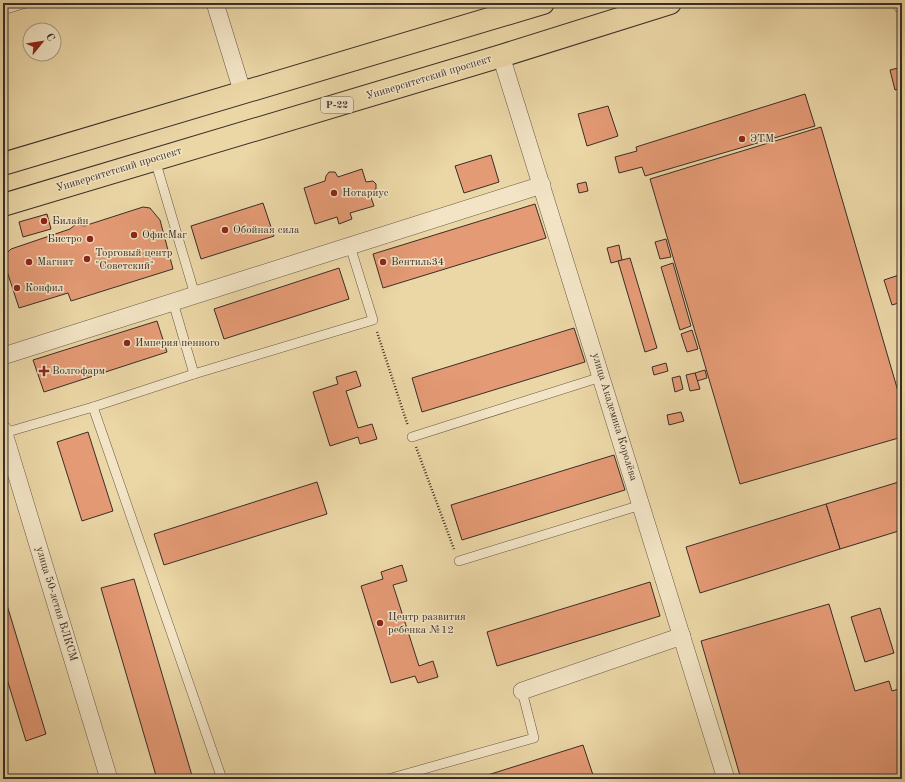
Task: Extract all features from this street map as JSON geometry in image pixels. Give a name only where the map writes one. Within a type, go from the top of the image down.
[{"type":"highway","points":[[3,164],[243,94],[544,3]]},
{"type":"highway","name":"Университетский проспект","points":[[3,205],[501,56],[670,3]]},
{"type":"street","points":[[215,3],[243,94]]},
{"type":"street","name":"улица Академика Королёва","points":[[501,56],[642,505],[726,779]]},
{"type":"street","points":[[3,356],[542,185]]},
{"type":"street","name":"улица 50-летия ВЛКСМ","points":[[4,431],[109,779]]},
{"type":"street","points":[[522,692],[682,636]]},
{"type":"lane","points":[[3,10],[26,3]]},
{"type":"lane","points":[[155,160],[195,295]]},
{"type":"lane","points":[[4,431],[93,407],[194,374],[373,320],[350,246]]},
{"type":"lane","points":[[173,302],[194,374]]},
{"type":"lane","points":[[412,437],[601,377]]},
{"type":"lane","points":[[93,407],[222,779]]},
{"type":"lane","points":[[459,561],[642,505]]},
{"type":"lane","points":[[388,779],[534,738],[522,692]]},
{"type":"building","points":[[902,67],[902,88],[895,90],[890,70]]},
{"type":"building","points":[[805,94],[815,126],[645,176],[642,167],[619,173],[615,157],[637,151],[636,147]]},
{"type":"building","points":[[608,106],[618,136],[587,146],[578,114]]},
{"type":"building","points":[[821,127],[902,405],[902,437],[740,484],[650,179]]},
{"type":"building","points":[[491,155],[499,182],[464,193],[455,166]]},
{"type":"building","points":[[362,169],[366,182],[373,181],[376,184],[376,189],[369,192],[374,206],[350,213],[352,219],[339,224],[337,217],[315,224],[304,188],[325,181],[329,172],[335,172],[338,177]]},
{"type":"building","points":[[586,182],[588,191],[579,193],[577,184]]},
{"type":"building","points":[[263,203],[274,236],[201,259],[191,226]]},
{"type":"building","points":[[535,204],[546,238],[383,288],[373,254]]},
{"type":"building","name":"Торговый центр \"Советский\"","points":[[143,207],[150,208],[160,220],[173,269],[71,301],[68,293],[19,308],[3,257],[11,249],[70,229],[76,224],[84,226]]},
{"type":"building","points":[[47,214],[51,229],[23,237],[19,222]]},
{"type":"building","points":[[666,239],[671,257],[660,259],[655,242]]},
{"type":"building","points":[[619,245],[622,260],[611,263],[607,248]]},
{"type":"building","points":[[630,258],[657,348],[645,352],[618,261]]},
{"type":"building","points":[[673,263],[691,326],[680,330],[661,267]]},
{"type":"building","points":[[339,268],[349,299],[224,339],[214,309]]},
{"type":"building","points":[[902,274],[902,302],[892,305],[884,280]]},
{"type":"building","points":[[157,321],[167,352],[44,392],[33,360]]},
{"type":"building","points":[[574,328],[585,362],[422,412],[412,378]]},
{"type":"building","points":[[692,330],[698,349],[687,352],[681,334]]},
{"type":"building","points":[[666,363],[668,371],[654,375],[652,367]]},
{"type":"building","points":[[705,370],[707,378],[697,381],[695,373]]},
{"type":"building","points":[[356,371],[361,386],[346,391],[358,428],[372,424],[377,439],[360,444],[358,437],[330,446],[313,392],[338,384],[336,377]]},
{"type":"building","points":[[695,373],[700,389],[690,391],[686,375]]},
{"type":"building","points":[[680,376],[683,389],[675,392],[672,378]]},
{"type":"building","points":[[681,412],[684,421],[669,425],[667,415]]},
{"type":"building","points":[[88,432],[113,511],[82,521],[57,442]]},
{"type":"building","points":[[614,455],[625,490],[462,540],[451,505]]},
{"type":"building","points":[[902,481],[902,530],[840,549],[826,504]]},
{"type":"building","points":[[317,482],[327,514],[164,565],[154,534]]},
{"type":"building","points":[[826,504],[840,549],[700,593],[686,547]]},
{"type":"building","points":[[402,565],[407,581],[393,585],[419,666],[433,661],[438,677],[418,683],[415,676],[391,683],[361,586],[383,579],[381,572]]},
{"type":"building","points":[[134,579],[193,779],[157,779],[101,588]]},
{"type":"building","points":[[650,582],[660,616],[497,666],[487,632]]},
{"type":"building","points":[[3,591],[7,605],[3,607]]},
{"type":"building","points":[[829,604],[855,691],[889,681],[892,691],[902,688],[902,779],[741,779],[701,641]]},
{"type":"building","points":[[7,605],[46,734],[26,741],[3,666],[3,607]]},
{"type":"building","points":[[880,608],[894,653],[865,662],[851,617]]},
{"type":"building","points":[[583,745],[593,775],[582,779],[475,779]]},
{"type":"place","name":"ЭТМ","points":[[742,139]]},
{"type":"place","name":"Нотариус","points":[[334,193]]},
{"type":"place","name":"Билайн","points":[[44,221]]},
{"type":"place","name":"Обойная сила","points":[[225,230]]},
{"type":"place","name":"ОфисМаг","points":[[134,235]]},
{"type":"place","name":"Бистро","points":[[90,239]]},
{"type":"place","name":"Торговый центр \"Советский\"","points":[[87,259]]},
{"type":"place","name":"Магнит","points":[[29,262]]},
{"type":"place","name":"Вентиль34","points":[[383,262]]},
{"type":"place","name":"Конфил","points":[[17,288]]},
{"type":"place","name":"Империя пенного","points":[[127,343]]},
{"type":"place","name":"Волгофарм","points":[[44,371]]},
{"type":"place","name":"Центр развития ребенка №12","points":[[380,623]]}]
